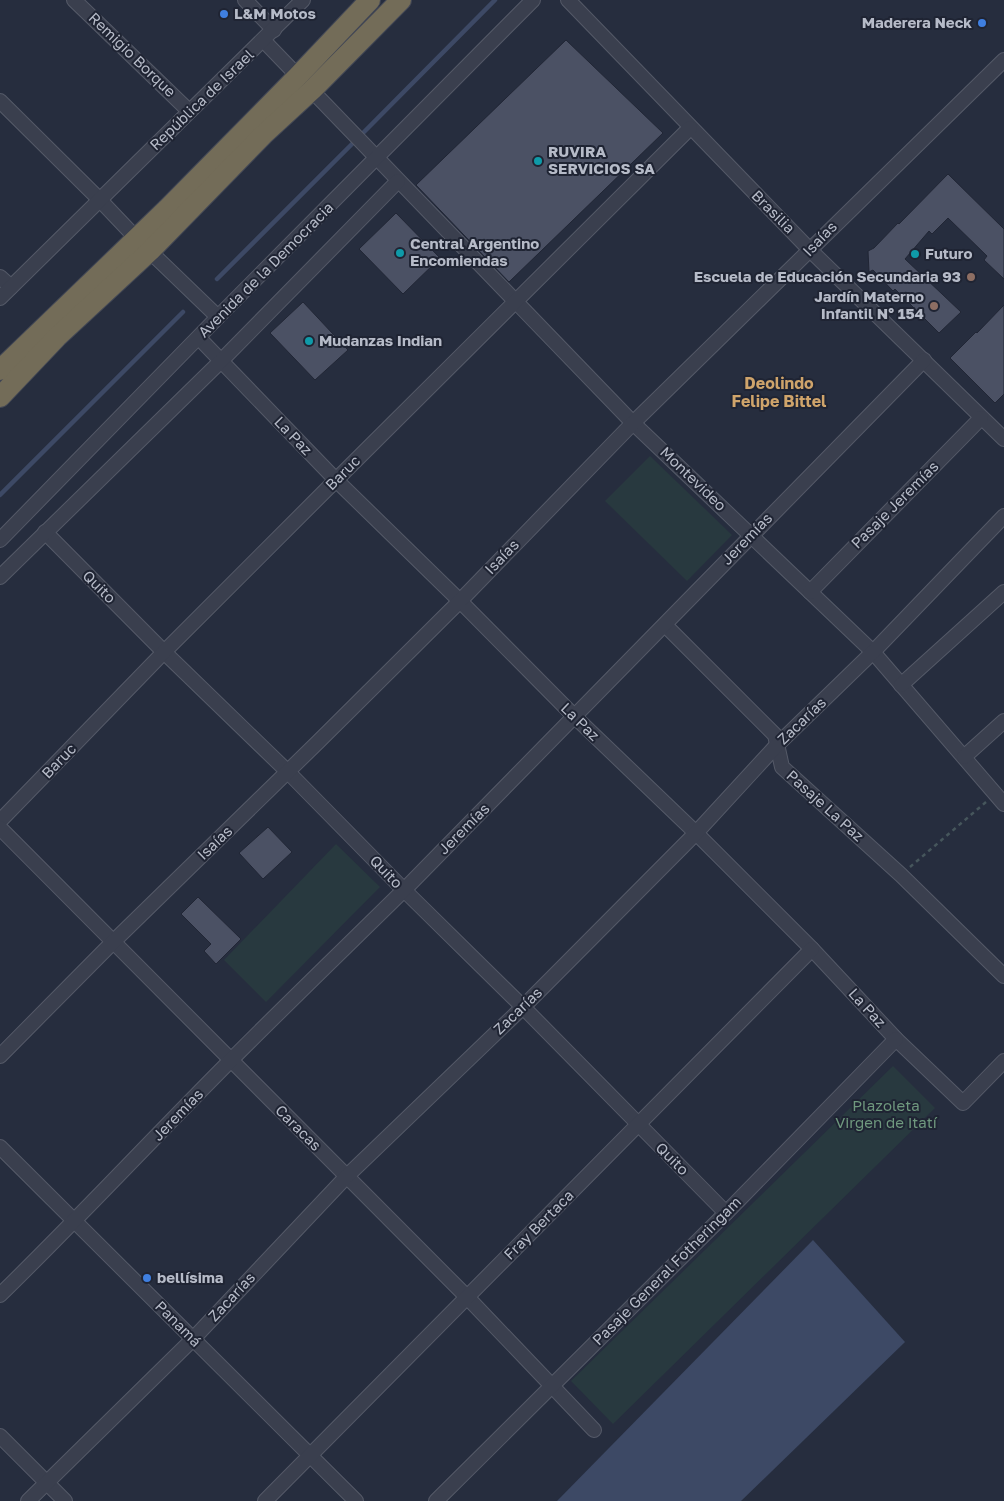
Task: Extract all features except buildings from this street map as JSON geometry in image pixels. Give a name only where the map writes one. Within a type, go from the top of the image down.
[{"type":"highway","points":[[0,370],[50,321],[143,245],[263,135],[370,0]]},
{"type":"highway","points":[[0,397],[143,245],[305,83],[400,0]]},
{"type":"street","name":"Remigio Borque","points":[[74,0],[189,111]]},
{"type":"street","points":[[245,0],[274,30]]},
{"type":"street","name":"República de Israel","points":[[100,200],[303,0]]},
{"type":"street","name":"Avenida de la Democracia","points":[[0,540],[218,317],[533,0]]},
{"type":"street","name":"Brasilia","points":[[568,0],[810,250],[1004,439]]},
{"type":"street","name":"Montevideo","points":[[263,40],[398,182],[633,422],[873,652],[999,799]]},
{"type":"street","name":"Isaías","points":[[0,1056],[460,600],[633,422],[1004,60]]},
{"type":"street","points":[[0,101],[143,245],[218,317]]},
{"type":"street","name":"Baruc","points":[[0,821],[164,652],[690,128]]},
{"type":"street","points":[[0,577],[221,361],[398,182]]},
{"type":"street","points":[[0,298],[100,200]]},
{"type":"street","points":[[0,277],[11,287]]},
{"type":"street","name":"La Paz","points":[[199,338],[336,480],[460,600],[574,716],[696,833],[812,949],[896,1039],[963,1103],[1004,1061]]},
{"type":"street","name":"Jeremías","points":[[0,1295],[231,1061],[404,890],[665,625],[751,534],[924,360]]},
{"type":"street","name":"Pasaje Jeremías","points":[[810,592],[981,418]]},
{"type":"street","name":"Zacarías","points":[[28,1501],[193,1339],[347,1176],[523,1007],[696,833],[776,746],[873,652],[1004,516]]},
{"type":"street","name":"Quito","points":[[45,532],[164,652],[288,772],[726,1213]]},
{"type":"street","points":[[901,685],[1004,592]]},
{"type":"street","name":"Pasaje La Paz","points":[[665,625],[775,735],[782,767],[900,875],[1004,976]]},
{"type":"street","points":[[964,757],[1004,721]]},
{"type":"street","name":"Caracas","points":[[0,828],[467,1297],[594,1430]]},
{"type":"street","name":"Fray Bertaca","points":[[265,1501],[812,949]]},
{"type":"street","name":"Pasaje General Fotheringam","points":[[436,1501],[726,1213],[896,1039]]},
{"type":"street","name":"Panamá","points":[[0,1147],[356,1501]]},
{"type":"street","points":[[0,1436],[65,1501]]},
{"type":"path","points":[[900,875],[999,799]]},
{"type":"green space","points":[[650,456],[732,535],[687,581],[605,501]]},
{"type":"green space","points":[[336,844],[380,887],[266,1002],[224,960]]},
{"type":"green space","name":"Plazoleta Virgen de Itatí","points":[[893,1066],[935,1108],[613,1424],[571,1381]]},
{"type":"water","points":[[813,1240],[905,1342],[741,1501],[557,1501]]},
{"type":"waterway","points":[[364,132],[495,0]]},
{"type":"waterway","points":[[217,279],[352,144]]},
{"type":"waterway","points":[[0,495],[183,312]]},
{"type":"place","name":"L&M Motos","points":[[224,14]]},
{"type":"place","name":"Maderera Neck","points":[[982,23]]},
{"type":"place","name":"RUVIRA SERVICIOS SA","points":[[538,161]]},
{"type":"place","name":"Central Argentino Encomiendas","points":[[400,253]]},
{"type":"place","name":"Futuro","points":[[915,254]]},
{"type":"place","name":"Escuela de Educación Secundaria 93","points":[[971,277]]},
{"type":"place","name":"Jardín Materno Infantil N° 154","points":[[934,306]]},
{"type":"place","name":"Mudanzas Indian","points":[[309,341]]},
{"type":"place","name":"bellísima","points":[[147,1278]]},
{"type":"district","name":"Deolindo Felipe Bittel","points":[[779,392]]}]
